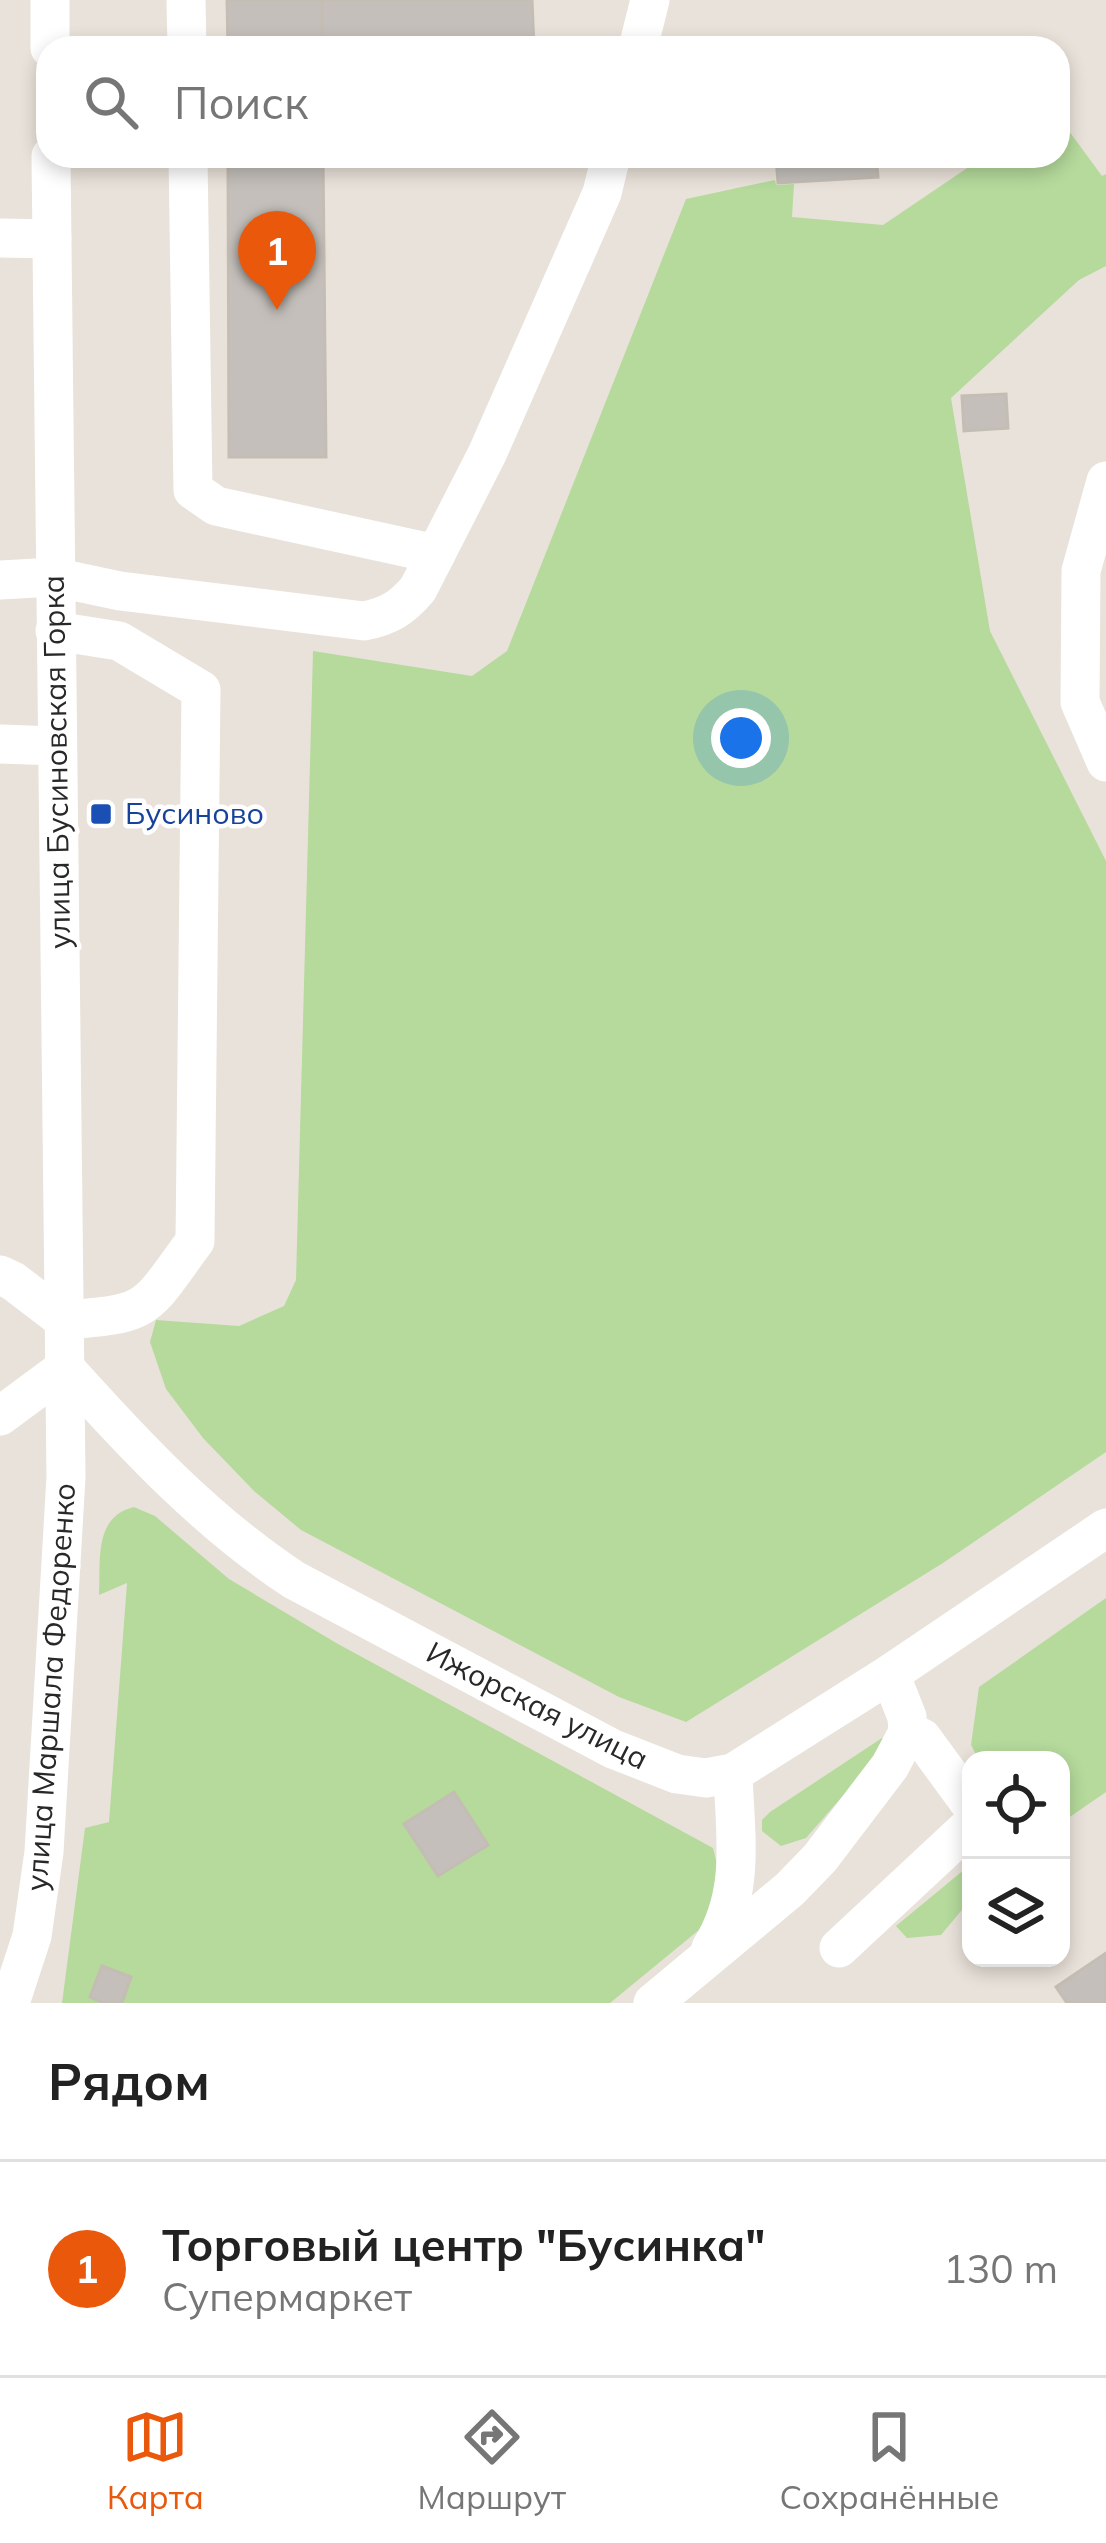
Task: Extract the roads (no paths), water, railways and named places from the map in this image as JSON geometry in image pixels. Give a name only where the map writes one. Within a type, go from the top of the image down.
[{"type":"street","points":[[50,0],[50,36]]},
{"type":"street","points":[[186,0],[187,36]]},
{"type":"street","points":[[641,36],[650,0]]},
{"type":"street","name":"улица Бусиновская Горка","points":[[51,168],[65,1368]]},
{"type":"street","points":[[188,168],[194,490],[216,506],[436,554]]},
{"type":"street","points":[[0,580],[54,577],[120,591],[364,620],[386,616],[403,606],[418,589],[487,454],[602,194],[608,168]]},
{"type":"street","points":[[0,238],[52,239]]},
{"type":"street","points":[[1106,481],[1081,571],[1080,702],[1106,762]]},
{"type":"street","points":[[0,1275],[64,1320],[124,1316],[147,1305],[195,1241],[201,690],[119,641],[55,632]]},
{"type":"street","points":[[0,744],[56,746]]},
{"type":"street","points":[[0,1416],[65,1368]]},
{"type":"street","name":"Ижорская улица","points":[[65,1368],[127,1437],[219,1526],[294,1580],[613,1749],[677,1774],[706,1778],[733,1773]]},
{"type":"street","name":"улица Маршала Федоренко","points":[[10,2003],[32,1936],[44,1852],[64,1531],[65,1368]]},
{"type":"street","points":[[703,1960],[734,1895],[733,1773],[1106,1528]]},
{"type":"street","points":[[653,2003],[790,1889],[820,1858],[890,1766],[908,1732],[890,1674]]},
{"type":"street","points":[[908,1732],[922,1738],[962,1793]]},
{"type":"street","points":[[839,1948],[962,1834]]},
{"type":"place","name":"Торговый центр \"Бусинка\"","points":[[277,310]]},
{"type":"place","name":"Бусиново","points":[[101,814]]}]
